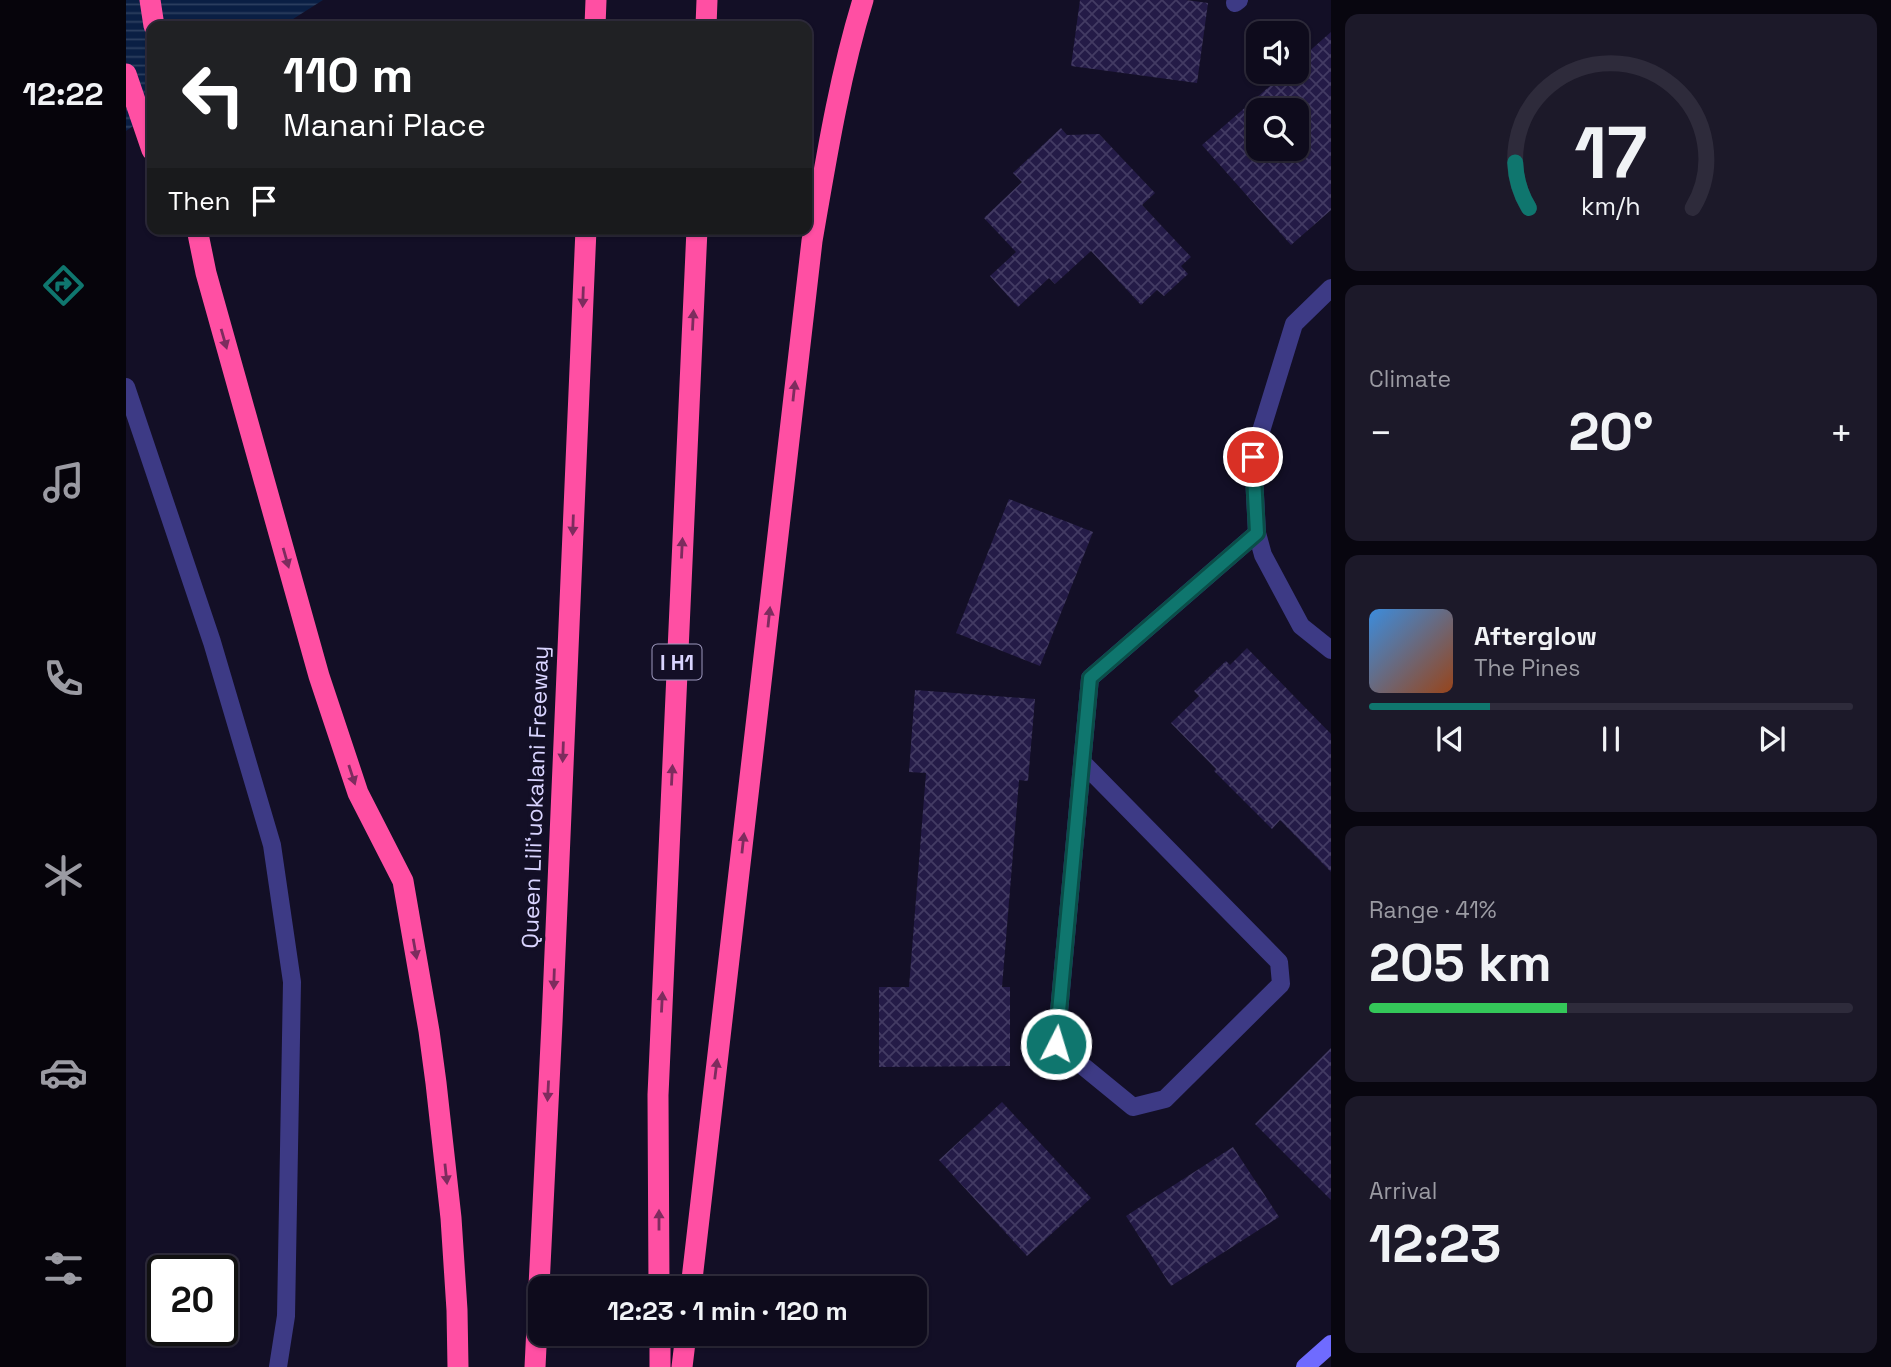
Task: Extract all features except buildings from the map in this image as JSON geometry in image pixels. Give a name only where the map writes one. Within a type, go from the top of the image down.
[{"type":"highway","points":[[150,0],[153,21]]},
{"type":"highway","points":[[595,21],[596,0]]},
{"type":"highway","points":[[706,21],[707,0]]},
{"type":"highway","points":[[692,1276],[812,241],[831,130],[863,0]]},
{"type":"highway","points":[[126,74],[147,135]]},
{"type":"highway","points":[[190,235],[206,273]]},
{"type":"highway","points":[[198,235],[206,273],[319,676],[358,793],[403,881],[429,1031],[437,1097],[452,1231],[458,1367]]},
{"type":"highway","name":"Queen Liliʻuokalani Freeway","points":[[535,1367],[586,235]]},
{"type":"highway","name":"I H1","points":[[659,1276],[658,1095],[697,235]]},
{"type":"highway","points":[[660,1346],[660,1367]]},
{"type":"highway","points":[[682,1367],[685,1346]]},
{"type":"main road","points":[[1305,1367],[1331,1346]]},
{"type":"main road","points":[[1313,1367],[1331,1346]]},
{"type":"street","points":[[1331,288],[1294,324],[1253,457],[1257,533],[1263,555],[1301,626],[1331,650]]},
{"type":"street","points":[[126,387],[212,642],[272,845],[292,982],[286,1316],[278,1367]]},
{"type":"street","points":[[1082,762],[1279,962],[1281,985],[1165,1099],[1133,1107],[1056,1044],[1082,762],[1090,678],[1257,533]]},
{"type":"water","points":[[126,0],[323,0],[290,21],[147,21],[147,116],[126,131]]},
{"type":"route","points":[[1056,1044],[1090,678],[1257,533],[1253,457]]}]
